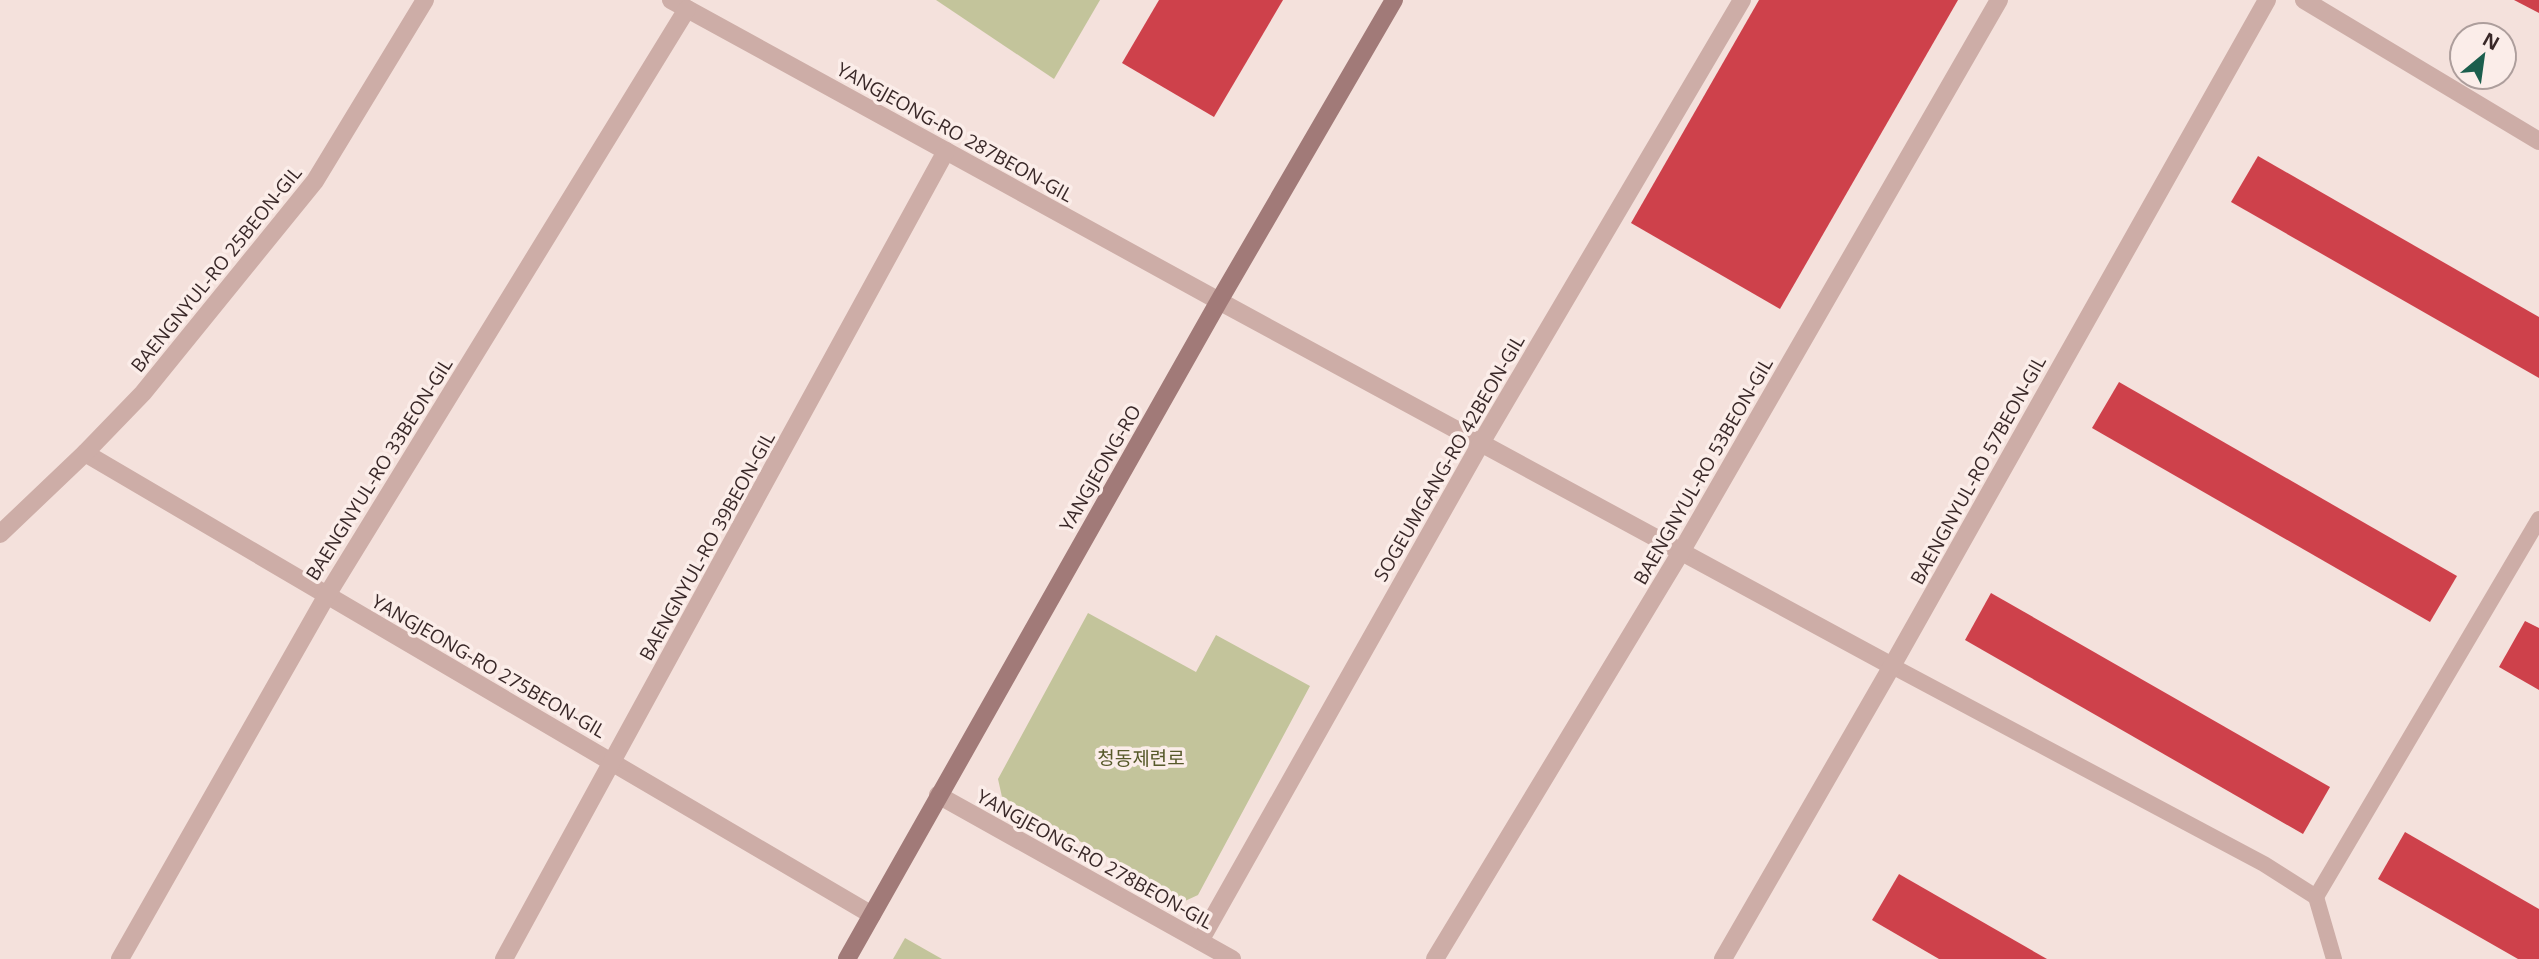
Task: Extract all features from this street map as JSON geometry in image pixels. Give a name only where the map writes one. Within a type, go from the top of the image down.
[{"type":"street","name":"BAENGNYUL-RO 25BEON-GIL","points":[[0,534],[85,453],[142,393],[315,181],[425,0]]},
{"type":"street","name":"YANGJEONG-RO 287BEON-GIL","points":[[670,0],[1892,666]]},
{"type":"street","name":"YANGJEONG-RO","points":[[847,959],[1219,301],[1394,0]]},
{"type":"street","name":"SOGEUMGANG-RO 42BEON-GIL","points":[[1200,941],[1481,443],[1742,0]]},
{"type":"street","name":"BAENGNYUL-RO 53BEON-GIL","points":[[1434,959],[1682,552],[1998,0]]},
{"type":"street","name":"BAENGNYUL-RO 57BEON-GIL","points":[[1723,959],[1892,666],[2267,0]]},
{"type":"street","points":[[2304,0],[2539,141]]},
{"type":"street","name":"BAENGNYUL-RO 33BEON-GIL","points":[[120,959],[327,595],[687,9]]},
{"type":"street","name":"BAENGNYUL-RO 39BEON-GIL","points":[[504,959],[946,151]]},
{"type":"street","name":"YANGJEONG-RO 275BEON-GIL","points":[[85,453],[872,915]]},
{"type":"street","name":"YANGJEONG-RO 278BEON-GIL","points":[[938,795],[1232,959]]},
{"type":"lane","points":[[2316,897],[2539,519]]},
{"type":"lane","points":[[1892,666],[2264,864],[2316,897],[2334,959]]},
{"type":"green space","points":[[936,0],[1100,0],[1054,79]]},
{"type":"green space","name":"청동제련로","points":[[1088,613],[1196,672],[1216,635],[1310,686],[1198,895],[1185,901],[1002,797],[998,779]]},
{"type":"green space","points":[[905,938],[942,959],[893,959]]},
{"type":"building","points":[[1159,0],[1283,0],[1214,117],[1122,63]]},
{"type":"building","points":[[1759,0],[1958,0],[1780,309],[1631,223]]},
{"type":"building","points":[[2514,0],[2539,0],[2539,13]]},
{"type":"building","points":[[2258,156],[2539,317],[2539,378],[2231,202]]},
{"type":"building","points":[[2119,382],[2457,576],[2430,622],[2092,428]]},
{"type":"building","points":[[1991,593],[2330,787],[2303,834],[1965,640]]},
{"type":"building","points":[[2525,621],[2539,628],[2539,690],[2499,667]]},
{"type":"building","points":[[2405,832],[2539,909],[2539,959],[2518,959],[2378,879]]},
{"type":"building","points":[[1899,874],[2047,959],[1939,959],[1872,920]]}]
